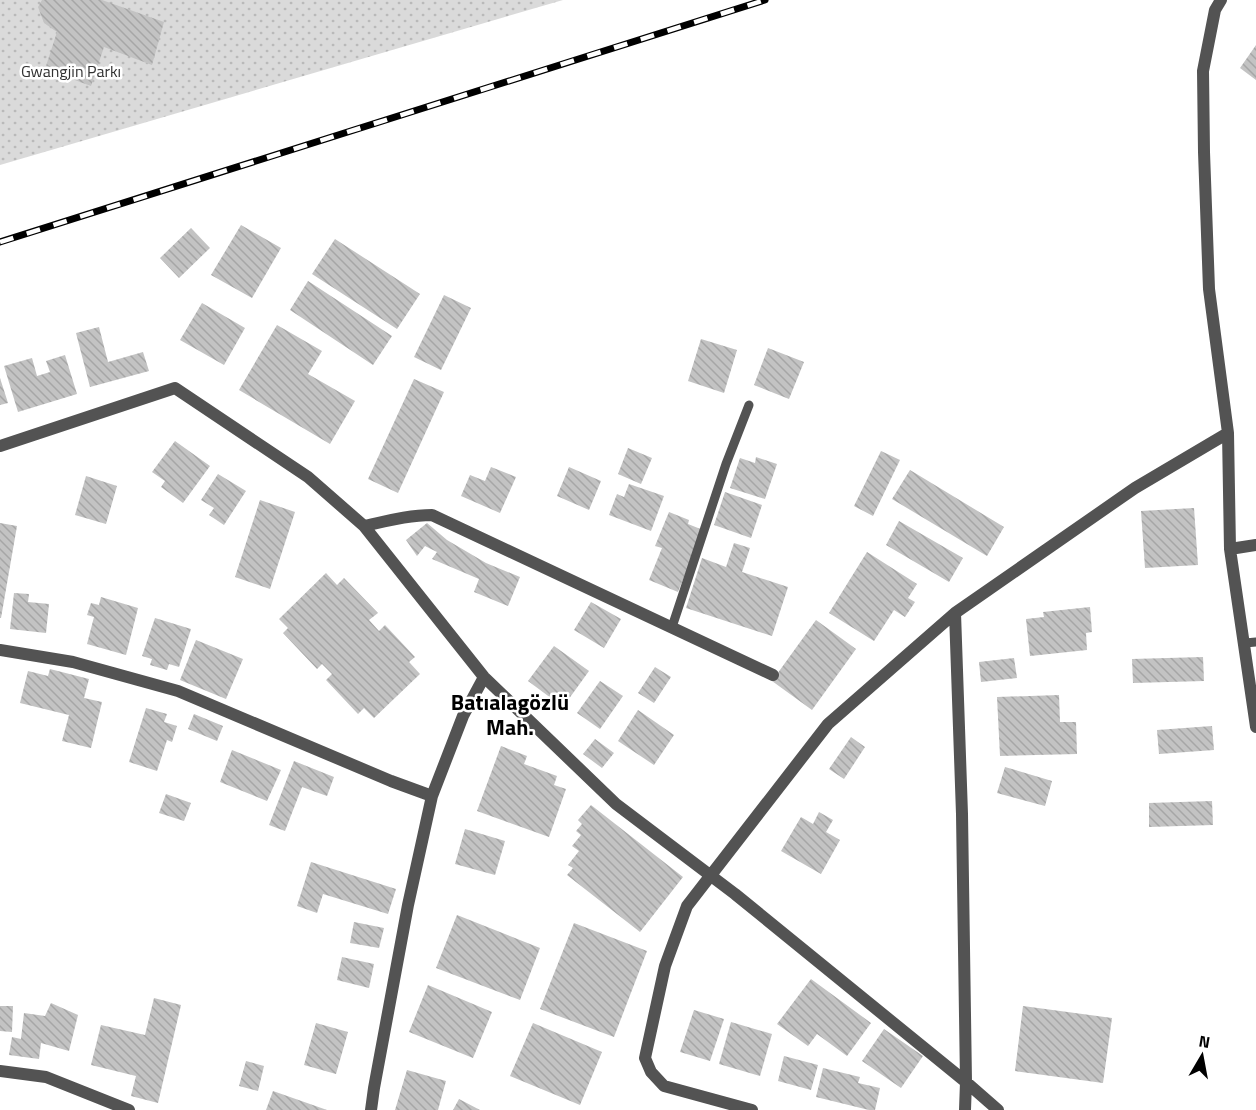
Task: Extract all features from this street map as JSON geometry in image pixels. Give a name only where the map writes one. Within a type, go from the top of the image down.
[{"type":"street","points":[[1221,0],[1215,10],[1203,71],[1209,289],[1228,433],[1230,549],[1250,643],[1256,726]]},
{"type":"street","points":[[0,446],[175,388],[308,477],[364,526],[484,677],[616,804],[710,876],[998,1110]]},
{"type":"street","points":[[752,1110],[664,1086],[651,1072],[645,1058],[665,966],[687,906],[828,724],[955,613],[1135,488],[1228,433]]},
{"type":"street","points":[[364,526],[418,515],[432,515],[773,675]]},
{"type":"street","points":[[1230,549],[1256,545]]},
{"type":"street","points":[[955,613],[962,814],[965,1110]]},
{"type":"street","points":[[0,650],[73,662],[178,691],[391,781],[432,796]]},
{"type":"street","points":[[372,1110],[374,1088],[408,905],[432,796],[463,716],[484,677]]},
{"type":"street","points":[[0,1072],[46,1077],[129,1110]]},
{"type":"lane","points":[[672,627],[726,464],[749,405]]},
{"type":"green space","name":"Gwangjin Parkı","points":[[0,0],[563,0],[0,165]]},
{"type":"building","points":[[42,0],[102,0],[164,22],[152,65],[104,47],[91,86],[45,69],[57,32],[44,23],[38,7]]},
{"type":"building","points":[[1256,45],[1256,80],[1240,68]]},
{"type":"building","points":[[241,225],[281,248],[252,298],[211,275]]},
{"type":"building","points":[[191,228],[210,248],[179,278],[160,258]]},
{"type":"building","points":[[335,239],[420,294],[397,329],[312,274]]},
{"type":"building","points":[[308,281],[392,336],[373,365],[290,310]]},
{"type":"building","points":[[444,295],[471,308],[441,370],[414,357]]},
{"type":"building","points":[[202,303],[245,328],[224,365],[180,340]]},
{"type":"building","points":[[277,325],[322,351],[308,374],[355,401],[330,444],[239,390]]},
{"type":"building","points":[[99,327],[108,362],[143,352],[149,371],[90,387],[76,333]]},
{"type":"building","points":[[701,339],[737,350],[724,393],[688,381]]},
{"type":"building","points":[[768,348],[804,362],[789,399],[754,385]]},
{"type":"building","points":[[65,355],[77,394],[18,412],[4,366],[32,358],[37,376],[50,372],[46,361]]},
{"type":"building","points":[[0,378],[8,403],[0,405]]},
{"type":"building","points":[[414,379],[444,392],[398,493],[368,479]]},
{"type":"building","points":[[175,441],[210,466],[183,503],[161,487],[165,481],[152,472]]},
{"type":"building","points":[[628,448],[652,458],[641,484],[618,474]]},
{"type":"building","points":[[881,451],[900,460],[873,516],[854,506]]},
{"type":"building","points":[[756,457],[777,464],[765,499],[730,488],[740,458],[755,463]]},
{"type":"building","points":[[491,467],[516,477],[500,513],[461,496],[470,475],[485,481]]},
{"type":"building","points":[[569,467],[601,481],[589,510],[557,496]]},
{"type":"building","points":[[910,470],[1004,527],[987,556],[892,499]]},
{"type":"building","points":[[218,474],[246,491],[224,525],[209,515],[214,508],[201,500]]},
{"type":"building","points":[[86,476],[117,486],[106,524],[75,515]]},
{"type":"building","points":[[629,484],[664,496],[651,531],[609,515],[617,494],[624,497]]},
{"type":"building","points":[[725,492],[762,505],[751,538],[714,525]]},
{"type":"building","points":[[260,500],[295,512],[270,589],[235,577]]},
{"type":"building","points":[[1194,508],[1198,565],[1145,568],[1141,511]]},
{"type":"building","points":[[669,512],[689,520],[688,524],[703,530],[678,592],[649,580],[662,548],[655,546]]},
{"type":"building","points":[[899,521],[963,558],[949,582],[886,545]]},
{"type":"building","points":[[0,523],[17,526],[1,618],[0,618]]},
{"type":"building","points":[[427,523],[447,540],[486,563],[520,577],[508,606],[474,592],[479,579],[432,559],[437,552],[425,546],[417,556],[406,540]]},
{"type":"building","points":[[734,543],[750,548],[742,572],[788,587],[772,636],[686,608],[702,558],[726,567]]},
{"type":"building","points":[[867,552],[917,584],[908,598],[915,602],[905,617],[894,610],[874,641],[829,613]]},
{"type":"building","points":[[326,573],[337,585],[344,578],[378,613],[369,620],[379,631],[385,625],[415,657],[409,662],[420,674],[374,718],[364,708],[358,714],[326,680],[332,674],[322,664],[317,669],[283,633],[288,628],[279,619]]},
{"type":"building","points":[[14,593],[29,594],[28,602],[49,604],[46,633],[10,629]]},
{"type":"building","points":[[101,597],[138,608],[126,655],[87,644],[94,617],[87,615],[91,603],[99,605]]},
{"type":"building","points":[[591,602],[621,619],[604,648],[574,630]]},
{"type":"building","points":[[1090,607],[1092,632],[1086,633],[1087,650],[1030,656],[1026,619],[1044,617],[1043,612]]},
{"type":"building","points":[[155,618],[191,629],[179,667],[169,664],[167,670],[150,665],[152,659],[142,656]]},
{"type":"building","points":[[816,620],[856,649],[812,710],[772,681]]},
{"type":"building","points":[[196,640],[243,659],[226,699],[180,680]]},
{"type":"building","points":[[554,646],[589,671],[563,707],[528,681]]},
{"type":"building","points":[[1203,657],[1204,681],[1133,683],[1132,659]]},
{"type":"building","points":[[1014,658],[1017,678],[981,682],[979,662]]},
{"type":"building","points":[[655,667],[671,677],[654,703],[638,693]]},
{"type":"building","points":[[50,669],[89,679],[84,698],[102,702],[91,748],[62,741],[69,715],[20,703],[28,671],[48,676]]},
{"type":"building","points":[[600,681],[623,696],[600,729],[577,713]]},
{"type":"building","points":[[1059,695],[1060,722],[1076,722],[1077,754],[1000,756],[997,697]]},
{"type":"building","points":[[146,708],[167,714],[164,722],[177,726],[172,742],[167,740],[157,771],[129,762]]},
{"type":"building","points":[[638,710],[674,735],[654,765],[618,741]]},
{"type":"building","points":[[194,714],[223,726],[217,741],[188,729]]},
{"type":"building","points":[[1212,726],[1214,750],[1159,754],[1157,730]]},
{"type":"building","points":[[851,737],[865,747],[844,779],[829,769]]},
{"type":"building","points":[[595,739],[614,753],[602,768],[583,754]]},
{"type":"building","points":[[501,746],[527,756],[524,764],[557,776],[554,785],[566,789],[549,837],[477,811]]},
{"type":"building","points":[[232,750],[281,770],[267,801],[220,782]]},
{"type":"building","points":[[294,761],[334,777],[327,796],[302,787],[285,831],[269,825]]},
{"type":"building","points":[[1005,767],[1052,781],[1045,806],[997,793]]},
{"type":"building","points":[[166,794],[191,803],[184,821],[159,813]]},
{"type":"building","points":[[1212,801],[1213,825],[1149,827],[1149,803]]},
{"type":"building","points":[[591,805],[683,877],[640,932],[567,875],[573,868],[568,865],[579,851],[572,846],[581,835],[576,831],[582,824],[578,820]]},
{"type":"building","points":[[819,812],[833,820],[826,832],[840,840],[821,874],[781,851],[801,817],[813,824]]},
{"type":"building","points":[[465,829],[505,841],[495,875],[455,864]]},
{"type":"building","points":[[311,862],[396,889],[388,914],[323,894],[317,913],[297,906]]},
{"type":"building","points":[[457,915],[540,948],[520,1000],[436,968]]},
{"type":"building","points":[[354,922],[384,928],[379,948],[350,943]]},
{"type":"building","points":[[574,923],[647,951],[614,1037],[540,1009]]},
{"type":"building","points":[[342,957],[374,964],[369,988],[337,980]]},
{"type":"building","points":[[811,979],[871,1023],[847,1056],[817,1034],[808,1046],[777,1024]]},
{"type":"building","points":[[428,985],[492,1012],[473,1058],[409,1032]]},
{"type":"building","points":[[154,998],[181,1005],[158,1103],[131,1096],[136,1076],[91,1065],[101,1025],[145,1035]]},
{"type":"building","points":[[51,1003],[78,1015],[69,1051],[41,1043],[39,1059],[9,1055],[12,1037],[21,1039],[24,1013],[45,1016]]},
{"type":"building","points":[[0,1006],[13,1006],[12,1032],[0,1031]]},
{"type":"building","points":[[1023,1006],[1112,1018],[1103,1083],[1015,1071]]},
{"type":"building","points":[[694,1010],[724,1019],[710,1061],[680,1052]]},
{"type":"building","points":[[731,1022],[772,1034],[760,1076],[719,1064]]},
{"type":"building","points":[[316,1023],[348,1032],[336,1074],[304,1065]]},
{"type":"building","points":[[533,1023],[602,1052],[580,1105],[510,1076]]},
{"type":"building","points":[[884,1029],[923,1056],[901,1088],[862,1061]]},
{"type":"building","points":[[784,1056],[818,1065],[811,1090],[778,1081]]},
{"type":"building","points":[[246,1061],[264,1066],[258,1091],[239,1086]]},
{"type":"building","points":[[823,1068],[860,1077],[858,1083],[880,1088],[875,1110],[816,1097]]},
{"type":"building","points":[[407,1070],[446,1081],[438,1110],[395,1110]]},
{"type":"building","points":[[273,1091],[327,1110],[266,1110]]},
{"type":"building","points":[[459,1099],[480,1110],[453,1110]]},
{"type":"railway","points":[[0,242],[765,0]]},
{"type":"district","name":"Batıalagözlü Mah.","points":[[510,714]]}]
